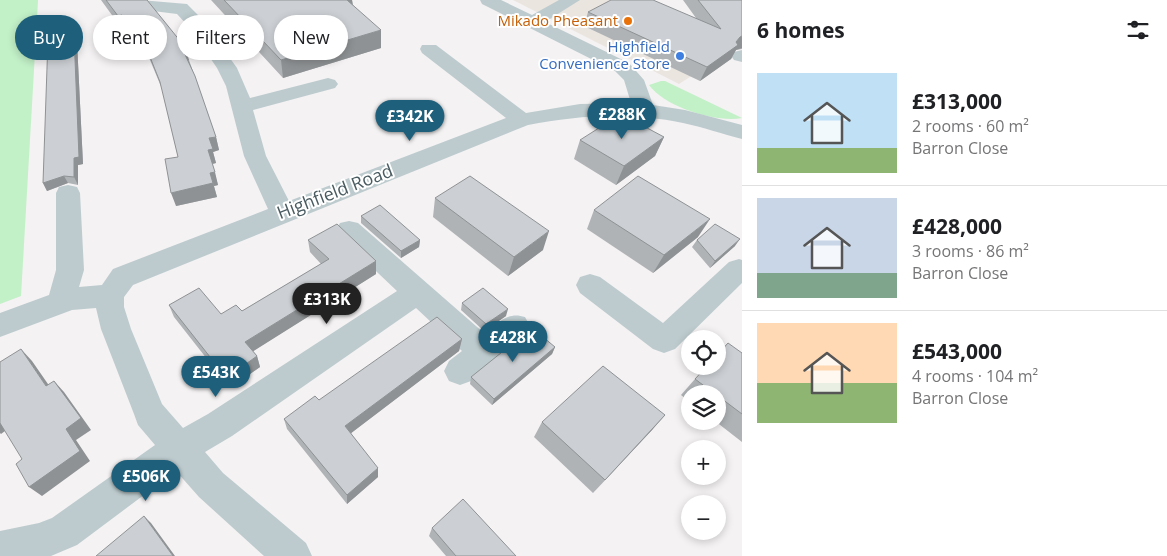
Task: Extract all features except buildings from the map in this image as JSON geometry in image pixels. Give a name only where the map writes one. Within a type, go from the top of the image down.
[{"type":"street","points":[[148,0],[152,4],[165,9],[188,4],[196,23],[227,68],[242,106],[255,156],[282,213]]},
{"type":"street","points":[[488,0],[540,12],[622,66],[629,72],[639,91],[643,109]]},
{"type":"street","points":[[540,12],[572,0]]},
{"type":"street","points":[[429,49],[522,120]]},
{"type":"street","points":[[242,106],[328,84]]},
{"type":"street","name":"Highfield Road","points":[[110,295],[123,277],[522,120],[563,110],[598,108],[643,109],[702,119],[742,132]]},
{"type":"street","points":[[61,302],[70,270],[68,193]]},
{"type":"street","points":[[349,230],[484,351]]},
{"type":"street","points":[[590,285],[664,340],[739,269],[742,271]]},
{"type":"street","points":[[0,550],[39,542],[64,532],[178,449],[220,425],[417,292]]},
{"type":"street","points":[[0,325],[61,302],[110,295],[110,307],[116,329],[150,414],[178,449],[211,485],[293,556]]},
{"type":"street","points":[[460,371],[515,326]]},
{"type":"shaded area","points":[[513,0],[652,0],[710,64],[679,84]]},
{"type":"green space","points":[[0,0],[38,0],[37,15],[15,15],[15,60],[35,60],[21,296],[0,304]]},
{"type":"green space","points":[[665,81],[742,118],[719,118],[692,112],[667,100],[649,85]]},
{"type":"place","name":"Mikado Pheasant","points":[[628,21]]},
{"type":"place","name":"Highfield Convenience Store","points":[[680,56]]}]
